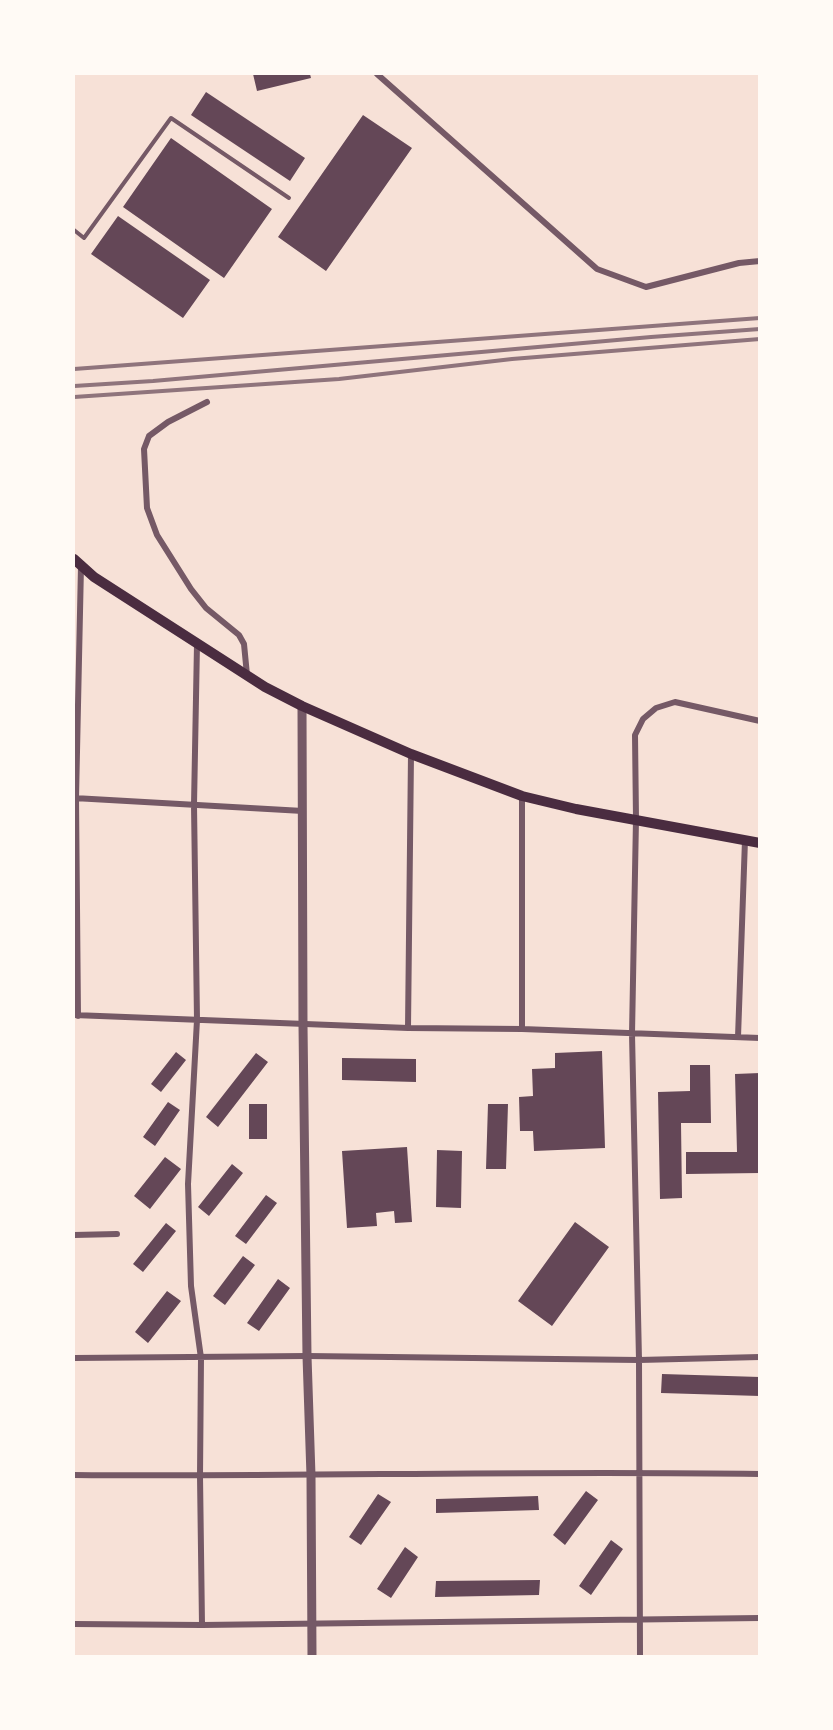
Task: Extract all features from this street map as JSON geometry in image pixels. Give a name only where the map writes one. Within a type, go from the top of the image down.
[{"type":"main road","points":[[77,562],[94,577],[248,676],[302,706],[411,754],[522,796],[576,809],[759,843]]},
{"type":"street","points":[[383,75],[597,269],[646,287],[739,263],[759,261]]},
{"type":"street","points":[[207,402],[168,422],[149,436],[144,449],[147,508],[157,536],[191,589],[206,608],[239,635],[244,644],[248,676]]},
{"type":"street","points":[[77,562],[76,1016],[759,1038]]},
{"type":"street","points":[[197,643],[194,806],[197,1020],[188,1184],[191,1286],[201,1358],[202,1625]]},
{"type":"street","points":[[640,1656],[639,1360],[632,1034],[636,819],[635,735],[643,719],[656,708],[675,702],[759,721]]},
{"type":"street","points":[[302,706],[303,1025],[312,1656]]},
{"type":"street","points":[[408,1028],[411,754]]},
{"type":"street","points":[[522,796],[522,1029]]},
{"type":"street","points":[[75,798],[303,811]]},
{"type":"street","points":[[738,1037],[745,840]]},
{"type":"street","points":[[74,1235],[117,1234]]},
{"type":"street","points":[[74,1358],[307,1356],[639,1360],[759,1357]]},
{"type":"street","points":[[74,1475],[311,1476],[639,1472],[759,1474]]},
{"type":"street","points":[[74,1624],[202,1625],[759,1618]]},
{"type":"lane","points":[[74,230],[84,238],[171,118],[289,198]]},
{"type":"building","points":[[253,74],[310,74],[311,78],[257,91]]},
{"type":"building","points":[[206,92],[305,158],[290,181],[191,115]]},
{"type":"building","points":[[363,115],[412,148],[326,271],[278,237]]},
{"type":"building","points":[[171,138],[272,209],[224,278],[123,207]]},
{"type":"building","points":[[118,216],[210,280],[183,318],[91,254]]},
{"type":"building","points":[[602,1051],[605,1148],[534,1151],[533,1131],[520,1131],[519,1097],[533,1096],[532,1069],[555,1068],[555,1053]]},
{"type":"building","points":[[176,1052],[186,1060],[161,1092],[151,1084]]},
{"type":"building","points":[[256,1053],[268,1062],[218,1127],[206,1117]]},
{"type":"building","points":[[342,1058],[416,1059],[416,1082],[342,1080]]},
{"type":"building","points":[[690,1065],[710,1065],[711,1123],[681,1123],[682,1198],[660,1199],[658,1092],[690,1091]]},
{"type":"building","points":[[760,1073],[760,1173],[686,1174],[686,1152],[737,1152],[735,1074]]},
{"type":"building","points":[[168,1102],[180,1110],[155,1146],[143,1137]]},
{"type":"building","points":[[249,1104],[267,1104],[267,1139],[249,1139]]},
{"type":"building","points":[[488,1104],[508,1104],[506,1169],[486,1169]]},
{"type":"building","points":[[407,1147],[412,1222],[395,1223],[394,1211],[376,1213],[377,1226],[347,1228],[342,1151]]},
{"type":"building","points":[[437,1150],[462,1151],[461,1208],[436,1207]]},
{"type":"building","points":[[165,1157],[181,1169],[150,1209],[134,1196]]},
{"type":"building","points":[[232,1164],[243,1173],[209,1216],[198,1207]]},
{"type":"building","points":[[266,1195],[277,1203],[246,1244],[235,1236]]},
{"type":"building","points":[[575,1222],[609,1247],[552,1326],[518,1301]]},
{"type":"building","points":[[166,1223],[176,1231],[143,1272],[133,1264]]},
{"type":"building","points":[[243,1256],[255,1265],[225,1305],[213,1296]]},
{"type":"building","points":[[278,1279],[290,1288],[259,1331],[247,1323]]},
{"type":"building","points":[[167,1291],[181,1301],[148,1343],[135,1332]]},
{"type":"building","points":[[662,1374],[760,1377],[760,1396],[661,1393]]},
{"type":"building","points":[[586,1491],[598,1500],[565,1545],[553,1535]]},
{"type":"building","points":[[378,1494],[391,1502],[361,1545],[349,1537]]},
{"type":"building","points":[[538,1496],[539,1510],[436,1513],[436,1499]]},
{"type":"building","points":[[611,1540],[623,1549],[591,1595],[579,1586]]},
{"type":"building","points":[[405,1547],[418,1557],[391,1598],[377,1589]]},
{"type":"building","points":[[540,1580],[539,1595],[435,1597],[436,1581]]},
{"type":"railway","points":[[74,369],[760,318]]},
{"type":"railway","points":[[74,386],[760,329]]},
{"type":"railway","points":[[74,397],[339,379],[512,359],[760,339]]}]
